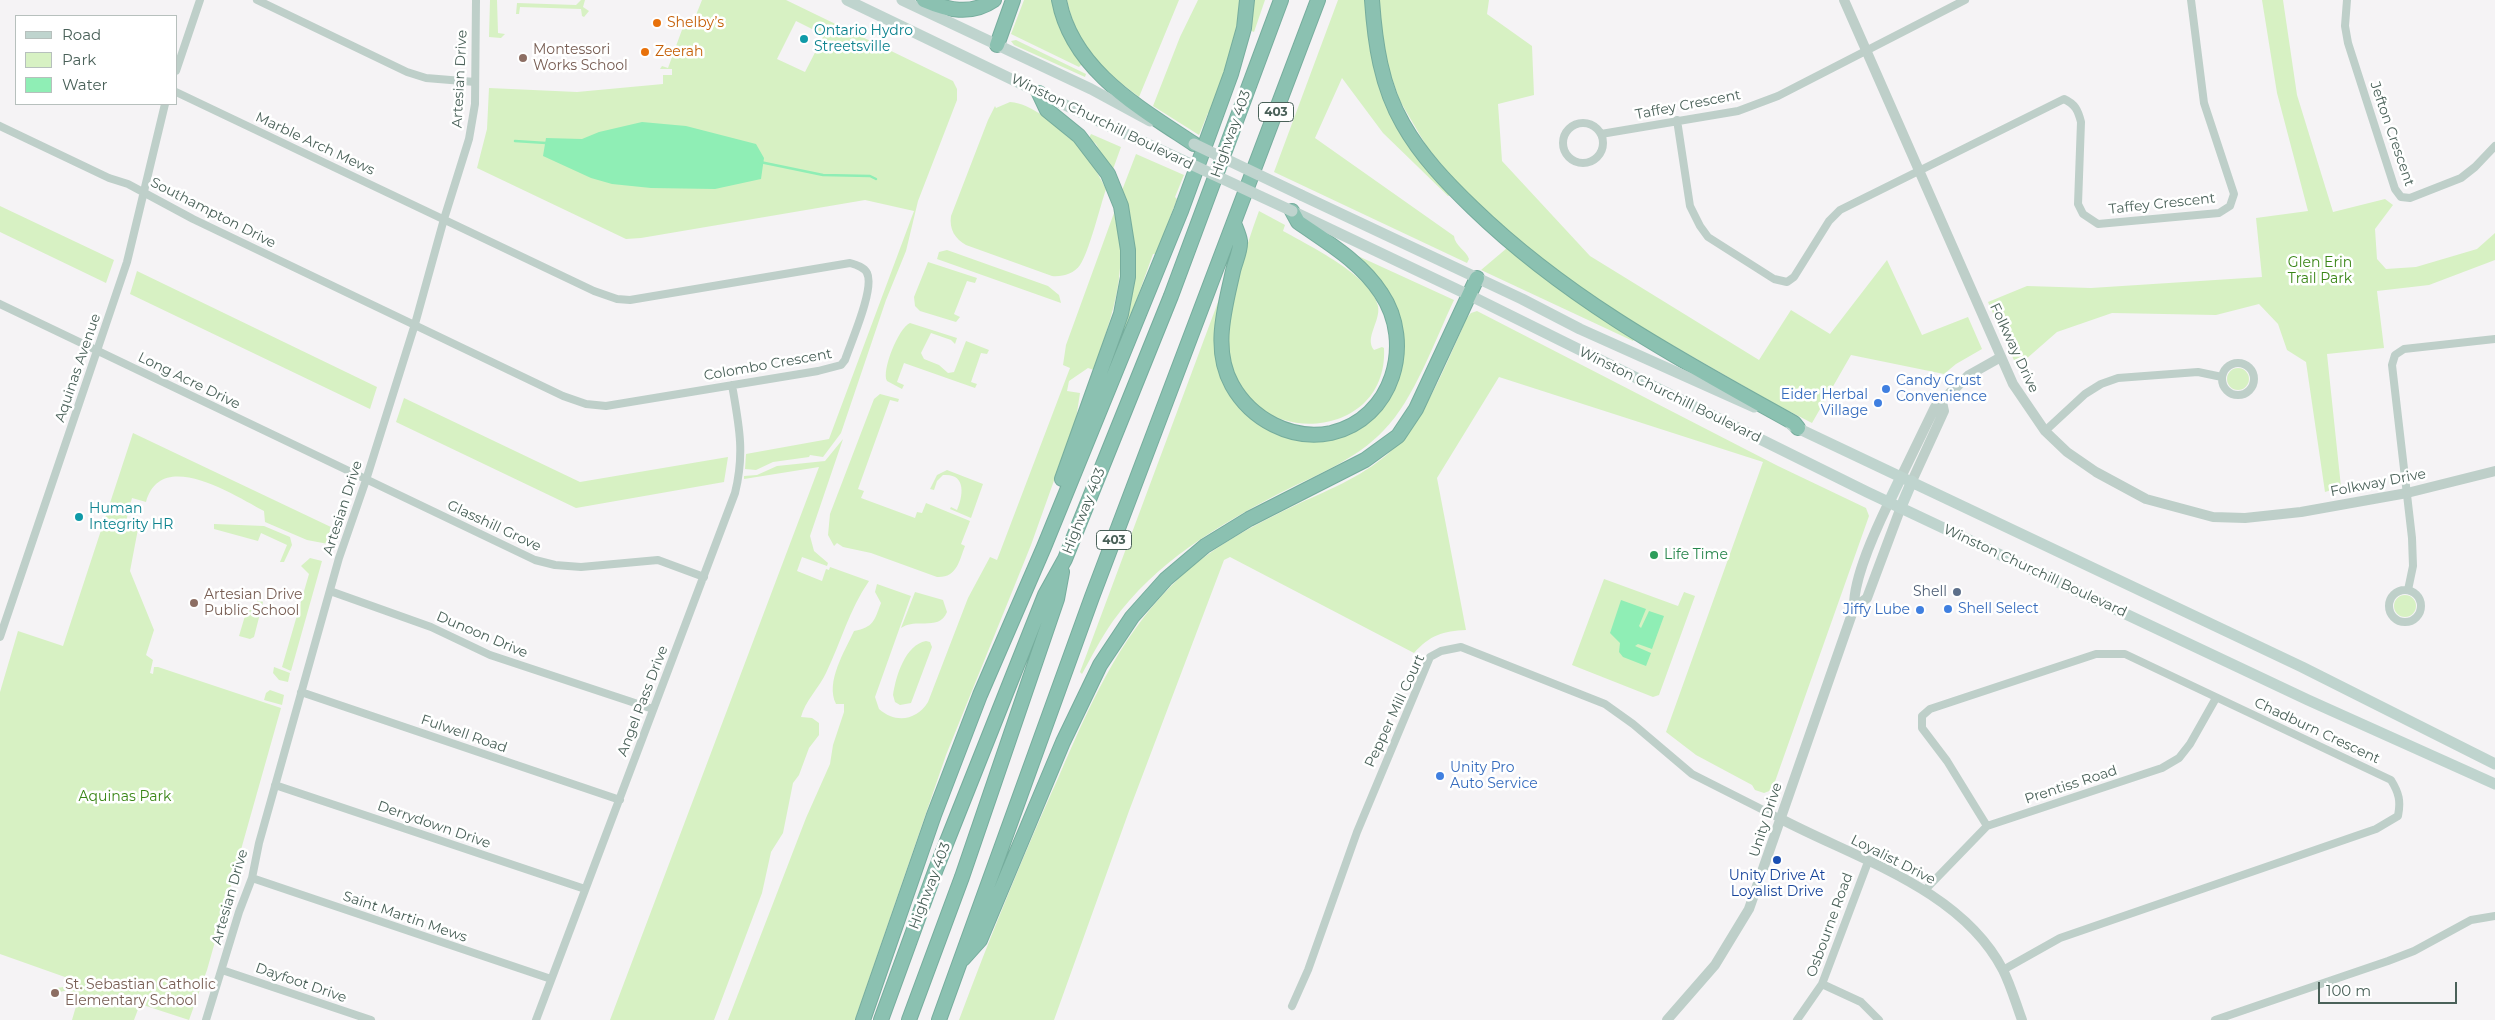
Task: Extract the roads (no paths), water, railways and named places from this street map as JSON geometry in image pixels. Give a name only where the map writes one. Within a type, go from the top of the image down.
[{"type":"highway","points":[[924,0],[959,10],[977,9],[994,0]]},
{"type":"highway","points":[[997,44],[1013,0]]},
{"type":"highway","points":[[1059,0],[1064,22],[1074,43],[1118,97],[1194,144]]},
{"type":"highway","points":[[863,1020],[934,815],[980,695],[1044,547],[1181,211],[1222,100],[1244,28],[1247,0]]},
{"type":"highway","name":"Highway 403","points":[[881,1020],[936,868],[1045,595],[1065,558],[1171,296],[1281,0]]},
{"type":"highway","name":"403","points":[[939,1020],[1092,597],[1318,0]]},
{"type":"highway","points":[[1372,0],[1379,62],[1399,115],[1424,155],[1456,191],[1502,236],[1580,298],[1639,335],[1794,423],[1798,428]]},
{"type":"highway","points":[[1039,93],[1047,110],[1083,140],[1108,174],[1125,222],[1129,260],[1125,299],[1058,492],[1044,547]]},
{"type":"highway","points":[[1234,223],[1240,243],[1222,327],[1221,346],[1221,355],[1232,384],[1251,411],[1275,426],[1303,434],[1331,432],[1356,421],[1382,397],[1396,363],[1397,330],[1389,306],[1366,274],[1342,253],[1298,222],[1292,211]]},
{"type":"highway","points":[[958,965],[980,940],[1063,742],[1100,665],[1132,618],[1166,579],[1205,546],[1249,519],[1366,460],[1398,436],[1416,409],[1477,278]]},
{"type":"highway","points":[[909,1020],[962,877],[1057,599],[1065,558]]},
{"type":"main road","name":"Winston Churchill Boulevard","points":[[847,0],[1110,127],[1469,295],[1716,419],[1889,502],[2308,700],[2495,784]]},
{"type":"main road","name":"Winston Churchill Boulevard","points":[[902,0],[1118,97]]},
{"type":"main road","name":"Winston Churchill Boulevard","points":[[1194,144],[1580,329],[1798,428],[2302,667],[2495,764]]},
{"type":"main road","points":[[1889,502],[1906,479]]},
{"type":"main road","points":[[1901,507],[1906,479]]},
{"type":"street","points":[[178,64],[200,0]]},
{"type":"street","points":[[257,0],[407,72],[426,78],[475,82]]},
{"type":"street","name":"Artesian Drive","points":[[206,1020],[239,912],[252,878],[259,842],[330,591],[415,324],[444,219],[469,140],[475,82],[476,0]]},
{"type":"street","name":"Folkway Drive","points":[[1844,0],[2016,389],[2045,431],[2067,452],[2096,472],[2146,499],[2213,517],[2244,518],[2301,512],[2407,493],[2495,471]]},
{"type":"street","name":"Taffey Crescent","points":[[1601,134],[1738,111],[1778,96],[1867,52],[1965,0]]},
{"type":"street","name":"Taffey Crescent","points":[[1919,171],[2064,99],[2076,107],[2081,122],[2078,204],[2083,214],[2098,224],[2219,213],[2230,206],[2234,194],[2204,103],[2191,0]]},
{"type":"street","name":"Jefton Crescent","points":[[2347,0],[2345,26],[2348,43],[2395,189],[2401,197],[2410,198],[2461,178],[2475,167],[2495,146]]},
{"type":"street","name":"Marble Arch Mews","points":[[178,93],[444,219]]},
{"type":"street","name":"Aquinas Avenue","points":[[0,637],[127,262],[165,105]]},
{"type":"street","points":[[1677,120],[1690,206],[1700,226],[1708,237],[1774,278],[1787,282],[1794,277],[1829,221],[1840,210],[1919,171]]},
{"type":"street","points":[[1586,123],[1597,129],[1601,134],[1603,140],[1600,153],[1590,161],[1578,161],[1567,154],[1564,142],[1565,136],[1573,126],[1586,123]]},
{"type":"street","name":"Southampton Drive","points":[[0,126],[145,193],[193,219],[415,324]]},
{"type":"street","name":"Colombo Crescent","points":[[415,324],[563,396],[586,404],[606,406],[818,371],[841,365],[845,360],[869,286],[867,273],[860,266],[850,263],[630,300],[617,299],[594,292],[444,219]]},
{"type":"street","name":"Long Acre Drive","points":[[0,304],[366,480]]},
{"type":"street","points":[[2408,590],[2413,566],[2407,493],[2392,365],[2395,355],[2404,349],[2495,339]]},
{"type":"street","points":[[1906,479],[1944,411],[1942,402],[1955,387],[1970,375],[2002,357]]},
{"type":"street","points":[[2240,364],[2252,372],[2254,382],[2248,392],[2238,395],[2228,392],[2224,387],[2222,377],[2231,365],[2240,364]]},
{"type":"street","points":[[2045,431],[2085,394],[2101,384],[2118,378],[2198,372],[2222,377]]},
{"type":"street","name":"Angel Pass Drive","points":[[536,1020],[735,493],[740,472],[741,436],[732,385]]},
{"type":"street","name":"Glasshill Grove","points":[[366,480],[535,560],[554,565],[581,567],[658,560],[704,577]]},
{"type":"street","name":"Unity Drive","points":[[1667,1020],[1715,965],[1749,909],[1854,608],[1853,593],[1889,502]]},
{"type":"street","name":"Unity Drive","points":[[1854,608],[1868,598],[1901,507]]},
{"type":"street","points":[[2408,590],[2417,595],[2421,610],[2416,618],[2400,622],[2389,611],[2390,600],[2397,592],[2408,590]]},
{"type":"street","name":"Dunoon Drive","points":[[330,591],[431,627],[490,655],[653,709]]},
{"type":"street","name":"Pepper Mill Court","points":[[1292,1006],[1308,970],[1377,782],[1430,657],[1441,650],[1461,647],[1605,704],[1633,724],[1692,774],[1781,819]]},
{"type":"street","name":"Chadburn Crescent","points":[[1987,826],[1947,761],[1922,728],[1922,716],[1930,709],[2096,654],[2107,653],[2125,654],[2391,780],[2398,792],[2400,804],[2398,816],[2376,830],[2060,938],[2003,970]]},
{"type":"street","name":"Fulwell Road","points":[[301,692],[620,800]]},
{"type":"street","name":"Prentiss Road","points":[[1925,890],[1987,826],[2162,768],[2179,758],[2190,744],[2216,698]]},
{"type":"street","name":"Derrydown Drive","points":[[275,785],[585,889]]},
{"type":"street","name":"Loyalist Drive","points":[[1781,819],[1925,890],[1968,925],[1985,943],[2003,970],[2022,1020]]},
{"type":"street","name":"Osbourne Road","points":[[1797,1020],[1822,984],[1868,862]]},
{"type":"street","name":"Saint Martin Mews","points":[[252,878],[551,979]]},
{"type":"street","points":[[2215,1020],[2388,961],[2414,951],[2471,920],[2495,916]]},
{"type":"street","name":"Dayfoot Drive","points":[[222,970],[371,1020]]},
{"type":"street","points":[[1822,984],[1861,1002],[1879,1020]]},
{"type":"water","points":[[642,122],[686,126],[756,144],[764,158],[761,179],[715,189],[651,188],[612,184],[591,178],[543,156],[546,138],[582,139],[599,132]]},
{"type":"water","points":[[1621,600],[1646,609],[1639,626],[1641,628],[1649,611],[1664,616],[1652,649],[1638,644],[1635,646],[1651,653],[1646,666],[1623,657],[1619,652],[1620,643],[1610,633]]},
{"type":"waterway","points":[[515,141],[546,143]]},
{"type":"waterway","points":[[760,162],[823,175],[870,176],[876,179]]},
{"type":"place","name":"Shelby’s","points":[[657,23]]},
{"type":"place","name":"Ontario Hydro Streetsville","points":[[804,39]]},
{"type":"place","name":"Zeerah","points":[[645,52]]},
{"type":"place","name":"Montessori Works School","points":[[523,58]]},
{"type":"place","name":"Candy Crust Convenience","points":[[1886,389]]},
{"type":"place","name":"Eider Herbal Village","points":[[1878,403]]},
{"type":"place","name":"Human Integrity HR","points":[[79,517]]},
{"type":"place","name":"Life Time","points":[[1654,555]]},
{"type":"place","name":"Shell","points":[[1957,592]]},
{"type":"place","name":"Artesian Drive Public School","points":[[194,603]]},
{"type":"place","name":"Shell Select","points":[[1948,609]]},
{"type":"place","name":"Jiffy Lube","points":[[1920,610]]},
{"type":"place","name":"Unity Pro Auto Service","points":[[1440,776]]},
{"type":"place","name":"Unity Drive At Loyalist Drive","points":[[1777,860]]},
{"type":"place","name":"St. Sebastian Catholic Elementary School","points":[[55,993]]},
{"type":"park label","name":"Glen Erin Trail Park","points":[[2320,272]]},
{"type":"park label","name":"Aquinas Park","points":[[125,797]]}]
